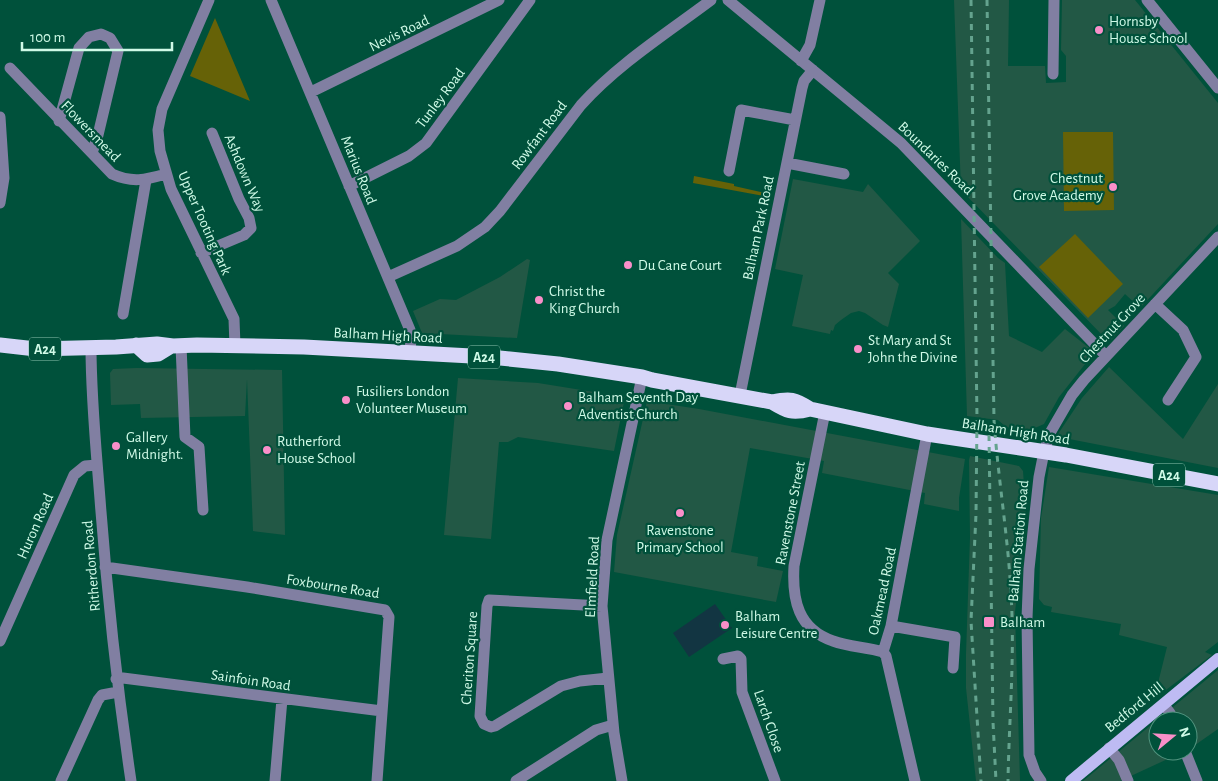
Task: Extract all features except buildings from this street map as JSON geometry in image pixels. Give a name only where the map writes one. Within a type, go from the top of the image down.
[{"type":"highway","name":"Balham High Road","points":[[0,345],[36,349],[157,344],[176,346],[304,347],[490,357],[542,362],[642,377],[772,402],[794,400],[818,410],[927,434],[1044,452],[1218,484]]},
{"type":"main road","name":"Bedford Hill","points":[[1071,781],[1218,658]]},
{"type":"street","name":"Upper Tooting Park","points":[[209,0],[162,109],[158,130],[160,151],[171,189],[200,253],[234,319],[235,346]]},
{"type":"street","name":"Marius Road","points":[[271,0],[410,330],[410,354]]},
{"type":"street","name":"Nevis Road","points":[[311,92],[499,0]]},
{"type":"street","name":"Tunley Road","points":[[349,186],[409,156],[426,143],[530,0]]},
{"type":"street","name":"Rowfant Road","points":[[388,277],[457,246],[478,233],[500,211],[595,89],[614,72],[710,0]]},
{"type":"street","name":"Boundaries Road","points":[[728,0],[902,143],[1106,356]]},
{"type":"street","points":[[801,60],[810,45],[820,0]]},
{"type":"street","points":[[1053,74],[1054,0]]},
{"type":"street","points":[[1147,0],[1218,88]]},
{"type":"street","points":[[59,121],[79,48],[89,37],[101,34],[110,38],[118,51],[98,136],[92,153]]},
{"type":"street","name":"Flowersmead","points":[[10,68],[112,174],[123,179],[146,180],[166,174]]},
{"type":"street","name":"Balham Park Road","points":[[740,395],[803,84],[813,70]]},
{"type":"street","points":[[729,171],[741,110],[795,120]]},
{"type":"street","points":[[0,203],[4,178],[1,124]]},
{"type":"street","name":"Ashdown Way","points":[[200,253],[244,236],[251,228],[249,218],[239,199],[212,133]]},
{"type":"street","points":[[787,163],[844,174]]},
{"type":"street","points":[[123,314],[146,180]]},
{"type":"street","name":"Chestnut Grove","points":[[1044,452],[1052,429],[1072,395],[1218,237]]},
{"type":"street","points":[[1155,304],[1183,330],[1196,357],[1168,400]]},
{"type":"street","points":[[176,346],[185,437],[199,447],[203,510]]},
{"type":"street","name":"Ritherdon Road","points":[[91,347],[97,465],[105,567],[116,679],[131,781]]},
{"type":"street","name":"Elmfield Road","points":[[622,781],[613,725],[602,606],[607,540],[642,377]]},
{"type":"street","name":"Ravenstone Street","points":[[818,410],[794,566],[793,584],[797,604],[802,618],[814,633],[834,642],[883,652]]},
{"type":"street","name":"Oakmead Road","points":[[914,781],[886,656],[883,652],[891,626],[927,434]]},
{"type":"street","name":"Balham Station Road","points":[[1041,781],[1035,772],[1029,755],[1027,618],[1029,569],[1038,484],[1044,452]]},
{"type":"street","name":"Huron Road","points":[[0,641],[74,475],[85,466],[97,465]]},
{"type":"street","name":"Foxbourne Road","points":[[105,567],[247,587],[385,610],[389,617],[377,781]]},
{"type":"street","name":"Cheriton Square","points":[[602,606],[489,600],[487,606],[480,716],[484,724],[491,727],[495,726],[561,686],[580,681],[608,678]]},
{"type":"street","points":[[891,626],[956,637],[953,668]]},
{"type":"street","name":"Larch Close","points":[[723,659],[738,656],[741,659],[742,692],[775,781]]},
{"type":"street","name":"Sainfoin Road","points":[[116,679],[123,678],[382,711]]},
{"type":"street","points":[[61,781],[98,700],[102,695],[118,692]]},
{"type":"street","points":[[275,781],[282,699]]},
{"type":"street","points":[[1164,705],[1169,711]]},
{"type":"street","points":[[516,781],[596,730],[613,725]]},
{"type":"street","points":[[1109,748],[1118,760],[1128,781]]},
{"type":"street","points":[[1189,761],[1198,781]]},
{"type":"shaded area","name":"Chestnut Grove Academy","points":[[954,0],[1009,0],[1008,66],[1045,66],[1046,83],[1066,82],[1066,56],[1061,50],[1062,0],[1135,0],[1218,103],[1218,224],[1140,308],[1125,294],[1115,306],[1108,310],[1124,326],[1111,340],[1107,340],[961,190]]},
{"type":"shaded area","points":[[215,18],[250,101],[190,76]]},
{"type":"shaded area","points":[[1063,132],[1113,132],[1114,210],[1064,211]]},
{"type":"shaded area","points":[[694,176],[734,184],[734,186],[765,193],[764,196],[693,183]]},
{"type":"shaded area","points":[[793,179],[863,192],[868,184],[920,241],[888,273],[899,284],[888,327],[859,311],[851,313],[841,320],[835,325],[833,331],[831,330],[830,334],[792,326],[803,275],[775,269]]},
{"type":"shaded area","points":[[961,219],[1005,263],[1009,336],[1042,352],[1065,329],[1093,351],[1093,354],[1059,397],[1044,424],[1028,431],[1006,427],[998,420],[967,416]]},
{"type":"shaded area","points":[[1075,234],[1123,284],[1088,318],[1039,267]]},
{"type":"shaded area","points":[[527,259],[530,260],[517,338],[422,333],[413,311],[440,299],[456,300],[500,277]]},
{"type":"shaded area","points":[[1109,367],[1183,439],[1218,384],[1218,468],[1059,437],[1058,434],[1082,398]]},
{"type":"shaded area","points":[[113,369],[282,370],[285,535],[253,531],[247,379],[245,416],[141,418],[140,404],[111,405],[110,373]]},
{"type":"shaded area","points":[[458,378],[538,383],[625,397],[614,451],[518,437],[508,442],[499,442],[491,539],[444,535]]},
{"type":"shaded area","points":[[647,401],[965,459],[959,511],[924,504],[925,493],[822,473],[824,461],[750,448],[731,552],[758,557],[757,566],[783,571],[776,602],[614,572],[617,535]]},
{"type":"shaded area","points":[[970,456],[1019,466],[1023,471],[1026,515],[1015,612],[1020,781],[976,781],[966,688]]},
{"type":"shaded area","points":[[1049,467],[1218,495],[1218,642],[1205,652],[1212,655],[1154,699],[1167,647],[1119,635],[1121,624],[1051,612],[1052,607],[1044,605],[1039,599],[1041,518]]},
{"type":"shaded area","points":[[1218,670],[1218,729],[1198,743],[1198,711],[1168,711]]},
{"type":"shaded area","points":[[1148,728],[1148,761],[1163,761],[1120,781],[1083,781]]},
{"type":"water","points":[[715,604],[732,628],[689,657],[673,633]]},
{"type":"railway","points":[[971,0],[977,418],[976,514],[971,621],[981,781]]},
{"type":"railway","points":[[987,0],[994,420],[1008,550],[1012,617],[1008,781]]},
{"type":"railway","points":[[989,435],[993,722],[996,781]]},
{"type":"place","name":"Hornsby House School","points":[[1099,30]]},
{"type":"place","name":"Chestnut Grove Academy","points":[[1113,187]]},
{"type":"place","name":"Du Cane Court","points":[[628,265]]},
{"type":"place","name":"Christ the King Church","points":[[539,300]]},
{"type":"place","name":"St Mary and St John the Divine","points":[[858,349]]},
{"type":"place","name":"Fusiliers London Volunteer Museum","points":[[346,400]]},
{"type":"place","name":"Balham Seventh Day Adventist Church","points":[[568,406]]},
{"type":"place","name":"Gallery Midnight.","points":[[116,446]]},
{"type":"place","name":"Rutherford House School","points":[[267,450]]},
{"type":"place","name":"Ravenstone Primary School","points":[[680,513]]},
{"type":"place","name":"Balham","points":[[989,622]]},
{"type":"place","name":"Balham Leisure Centre","points":[[725,625]]}]
